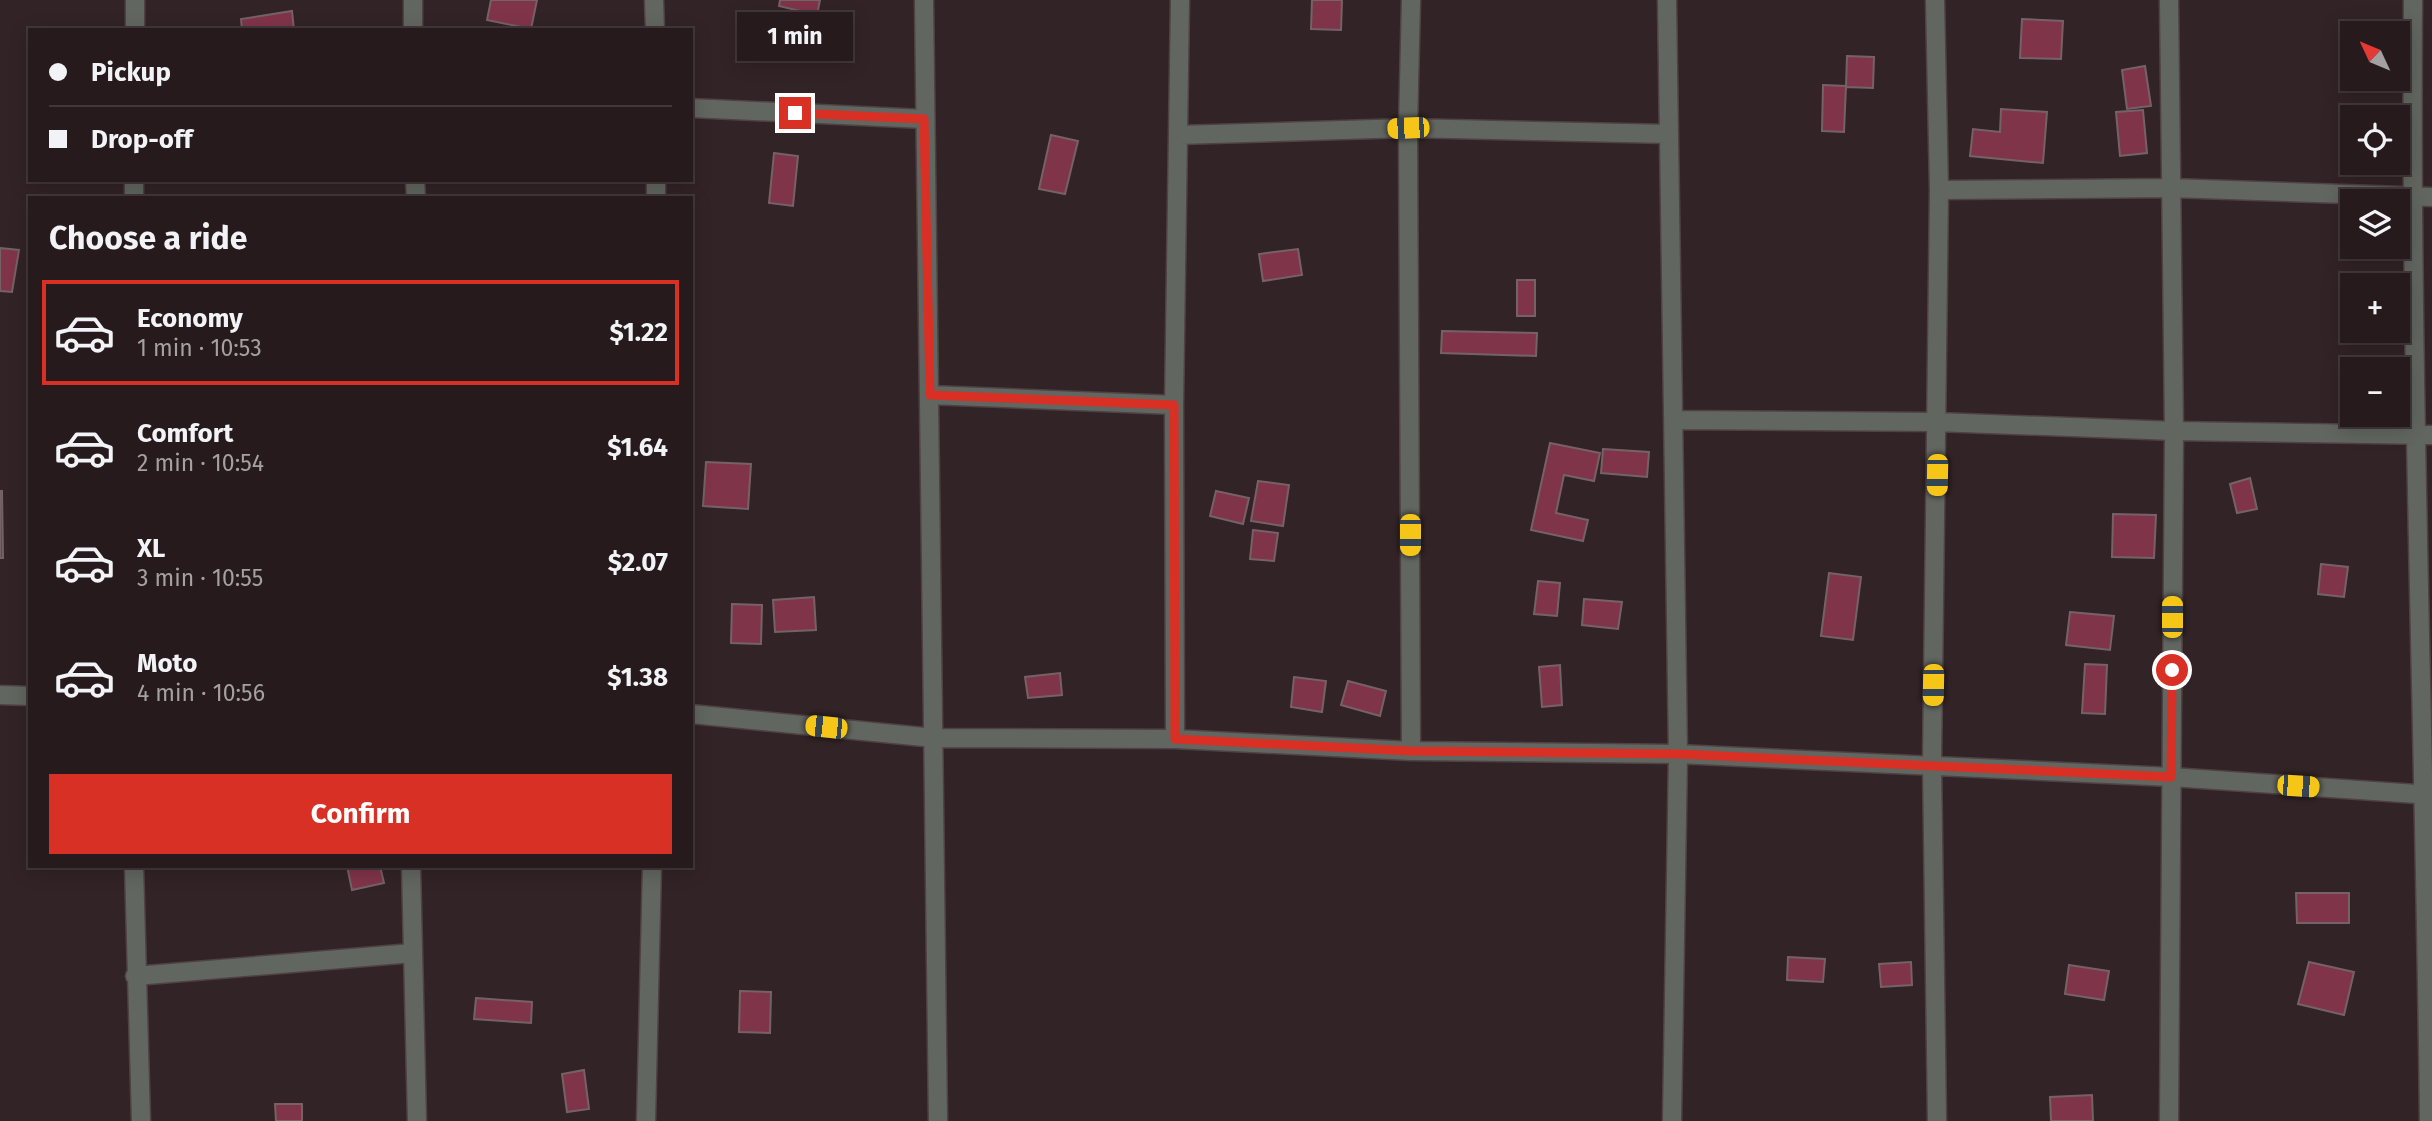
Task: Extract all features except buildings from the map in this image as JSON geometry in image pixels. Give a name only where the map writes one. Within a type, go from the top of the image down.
[{"type":"street","points":[[135,0],[135,28]]},
{"type":"street","points":[[413,0],[413,28]]},
{"type":"street","points":[[654,0],[655,28]]},
{"type":"street","points":[[924,0],[938,1121]]},
{"type":"street","points":[[1175,739],[1174,405],[1180,0]]},
{"type":"street","points":[[1410,0],[1408,128],[1411,751]]},
{"type":"street","points":[[1667,0],[1678,754],[1672,1121]]},
{"type":"street","points":[[1935,0],[1939,190],[1932,764],[1937,1121]]},
{"type":"street","points":[[2169,0],[2174,431],[2169,1121]]},
{"type":"street","points":[[2413,0],[2412,196],[2425,435],[2429,1121]]},
{"type":"street","points":[[693,107],[924,119]]},
{"type":"street","points":[[1179,135],[1408,128],[1669,134]]},
{"type":"street","points":[[1939,190],[2171,188],[2432,197]]},
{"type":"street","points":[[930,395],[1174,405]]},
{"type":"street","points":[[1675,420],[1937,422],[2174,431],[2425,435]]},
{"type":"street","points":[[0,695],[28,696]]},
{"type":"street","points":[[693,714],[934,738],[1175,739],[1411,751],[1678,754],[1932,764],[2429,794]]},
{"type":"street","points":[[134,868],[141,1121]]},
{"type":"street","points":[[411,868],[417,1121]]},
{"type":"street","points":[[646,1121],[652,868]]},
{"type":"street","points":[[135,975],[413,953]]},
{"type":"route","points":[[795,113],[924,119],[930,395],[1174,405],[1175,739],[1411,751],[1678,754],[2171,777],[2172,670]]}]
